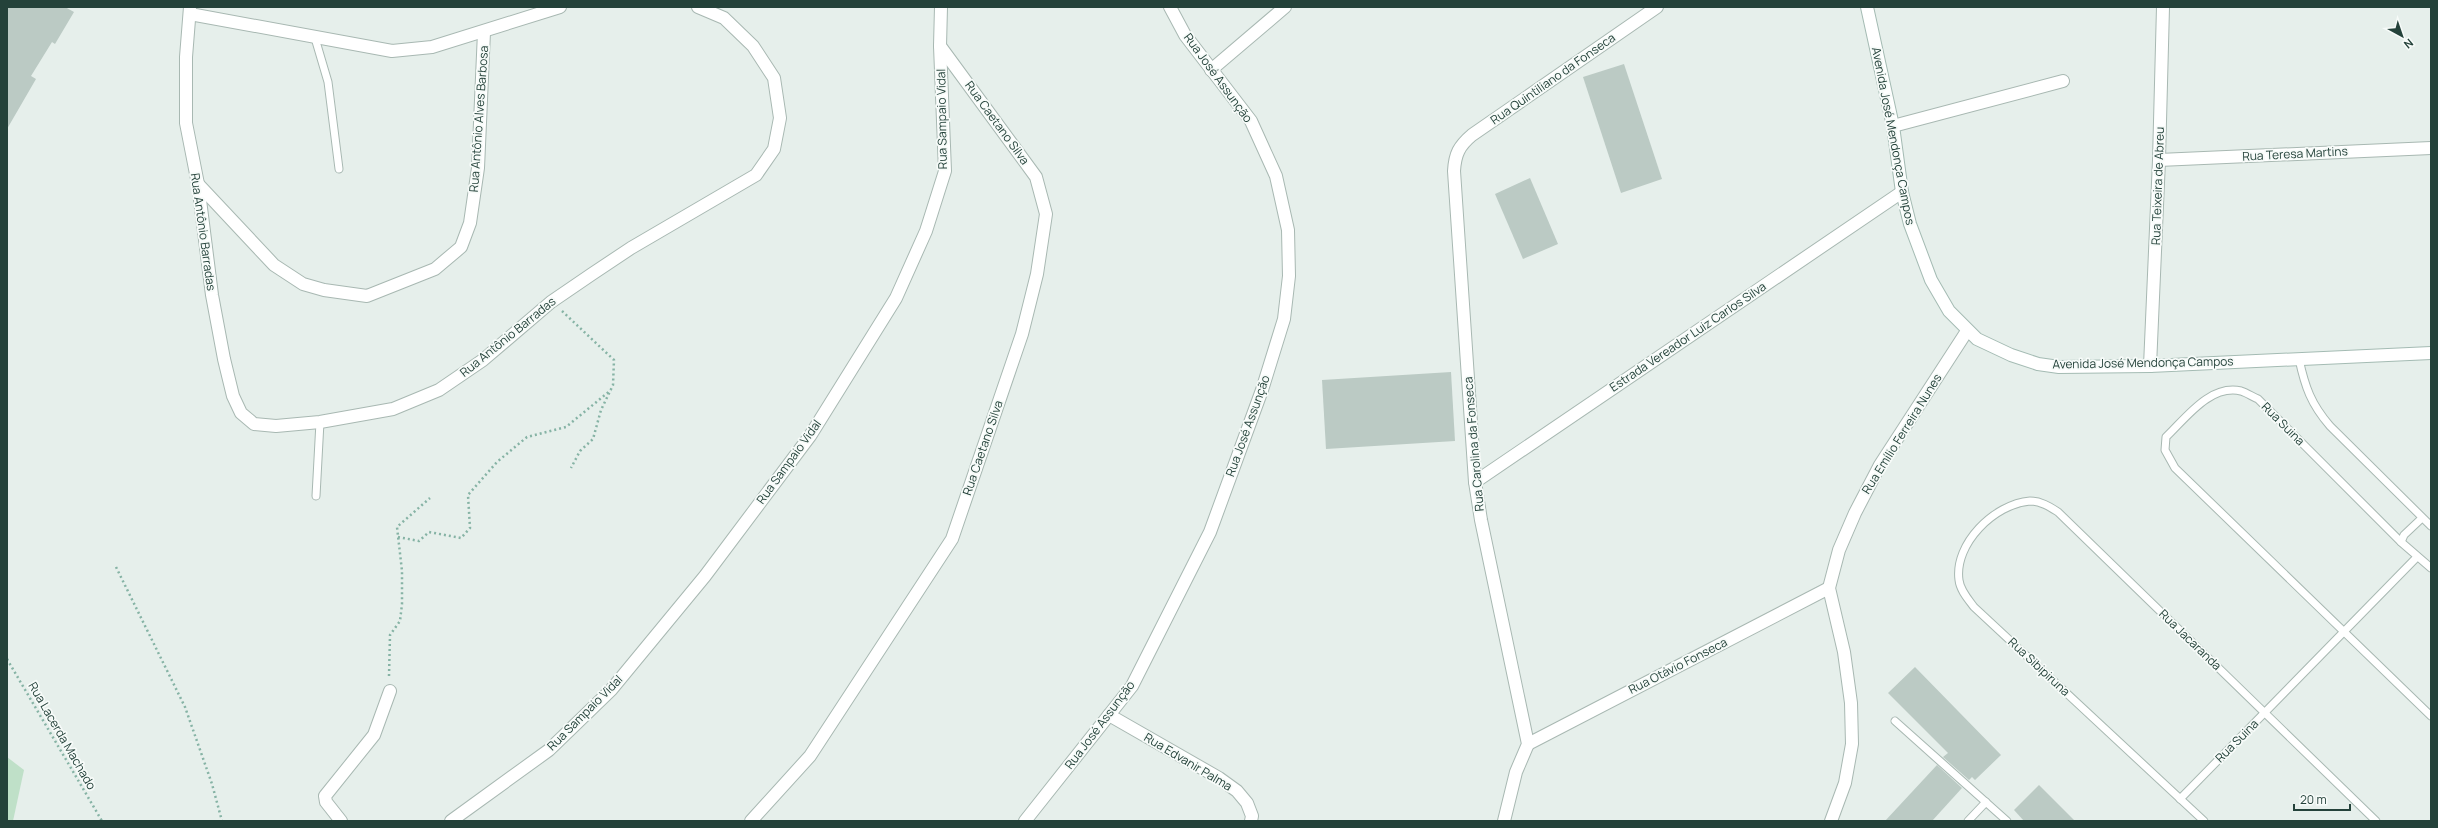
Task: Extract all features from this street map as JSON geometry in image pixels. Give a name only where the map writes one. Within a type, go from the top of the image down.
[{"type":"street","name":"Rua Antônio Barradas","points":[[560,7],[432,47],[392,51],[315,38],[190,10],[186,57],[186,123],[198,184],[213,302],[233,396],[241,413],[254,424],[276,426],[320,422],[393,409],[438,390],[483,360],[551,302],[631,248],[756,175],[774,149],[780,118],[774,78],[753,46],[724,18],[698,7]]},
{"type":"street","name":"Rua Sampaio Vidal","points":[[451,821],[549,750],[611,690],[705,576],[810,436],[896,298],[928,223],[945,171],[940,46],[941,7]]},
{"type":"street","name":"Rua José Assunção","points":[[1025,821],[1132,686],[1210,532],[1262,390],[1284,319],[1289,276],[1288,230],[1276,176],[1251,120],[1185,35],[1170,7]]},
{"type":"street","points":[[1211,70],[1285,7]]},
{"type":"street","name":"Rua Quintiliano da Fonseca","points":[[1455,156],[1461,144],[1472,135],[1657,7]]},
{"type":"street","name":"Avenida José Mendonça Campos","points":[[1867,7],[1893,126],[1902,192],[1910,224],[1931,280],[1949,311],[1967,331],[1977,339],[2011,355],[2038,364],[2059,367],[2150,366],[2431,353]]},
{"type":"street","name":"Rua Teixeira de Abreu","points":[[2150,366],[2159,160],[2163,7]]},
{"type":"street","name":"Rua Antônio Alves Barbosa","points":[[198,184],[274,265],[303,284],[324,290],[367,296],[435,269],[461,247],[470,223],[478,168],[484,32]]},
{"type":"street","name":"Rua Caetano Silva","points":[[751,821],[810,756],[952,539],[1022,334],[1037,274],[1046,214],[1036,178],[940,46]]},
{"type":"street","points":[[1893,126],[2063,81]]},
{"type":"street","name":"Rua Teresa Martins","points":[[2159,160],[2431,148]]},
{"type":"street","name":"Rua Carolina da Fonseca","points":[[1455,156],[1454,171],[1475,482],[1481,520],[1528,744]]},
{"type":"street","name":"Estrada Vereador Luiz Carlos Silva","points":[[1475,482],[1902,192]]},
{"type":"street","name":"Rua Emílio Ferreira Nunes","points":[[1832,821],[1845,783],[1852,744],[1851,703],[1844,652],[1829,588],[1839,550],[1855,513],[1880,464],[1967,331]]},
{"type":"street","name":"Rua Otávio Fonseca","points":[[1528,744],[1829,588]]},
{"type":"street","points":[[341,821],[326,802],[324,796],[374,735],[390,691]]},
{"type":"street","name":"Rua Edvanir Palma","points":[[1109,715],[1219,778],[1237,791],[1247,803],[1252,816],[1251,821]]},
{"type":"street","points":[[1504,821],[1516,772],[1528,744]]},
{"type":"lane","points":[[315,38],[328,82],[339,169]]},
{"type":"lane","points":[[2298,359],[2304,384],[2314,408],[2330,426],[2431,526]]},
{"type":"lane","name":"Rua Suina","points":[[2180,799],[2417,557],[2258,399],[2241,391],[2225,391],[2207,398],[2166,437],[2165,450],[2175,468],[2344,631]]},
{"type":"lane","points":[[316,496],[320,422]]},
{"type":"lane","name":"Rua Jacaranda","points":[[1988,518],[2030,501],[2044,504],[2058,512],[2376,821]]},
{"type":"lane","name":"Rua Sibipiruna","points":[[1988,518],[1973,534],[1958,567],[1959,582],[1964,593],[1974,606],[2180,799]]},
{"type":"lane","points":[[2401,542],[2404,535],[2422,518]]},
{"type":"lane","points":[[2417,557],[2430,566]]},
{"type":"lane","points":[[2344,631],[2431,716]]},
{"type":"lane","points":[[1895,721],[2007,821]]},
{"type":"lane","points":[[2180,799],[2204,821]]},
{"type":"lane","points":[[1968,821],[1986,802]]},
{"type":"path","points":[[551,302],[614,360],[613,386],[601,410],[594,439],[580,451],[571,468]]},
{"type":"path","points":[[398,537],[419,541],[429,532],[461,538],[470,528],[468,495],[497,462],[527,436],[566,427],[611,390]]},
{"type":"path","points":[[390,691],[390,635],[400,621],[402,604],[402,570],[397,527],[430,498]]},
{"type":"path","points":[[116,567],[185,707],[212,784],[222,821]]},
{"type":"path","name":"Rua Lacerda Machado","points":[[7,659],[102,821]]},
{"type":"green space","points":[[7,757],[24,770],[13,821],[7,821]]},
{"type":"building","points":[[7,7],[65,7],[74,12],[55,44],[52,42],[31,76],[36,79],[7,129]]},
{"type":"building","points":[[1624,64],[1662,179],[1621,193],[1583,77]]},
{"type":"building","points":[[1530,178],[1558,244],[1523,259],[1495,194]]},
{"type":"building","points":[[1451,372],[1455,441],[1326,449],[1322,380]]},
{"type":"building","points":[[1915,667],[2001,755],[1975,780],[1972,777],[1969,780],[1943,757],[1948,753],[1888,693]]},
{"type":"building","points":[[1937,765],[1962,788],[1932,821],[1885,821]]},
{"type":"building","points":[[2039,785],[2075,821],[2024,821],[2014,810]]}]
